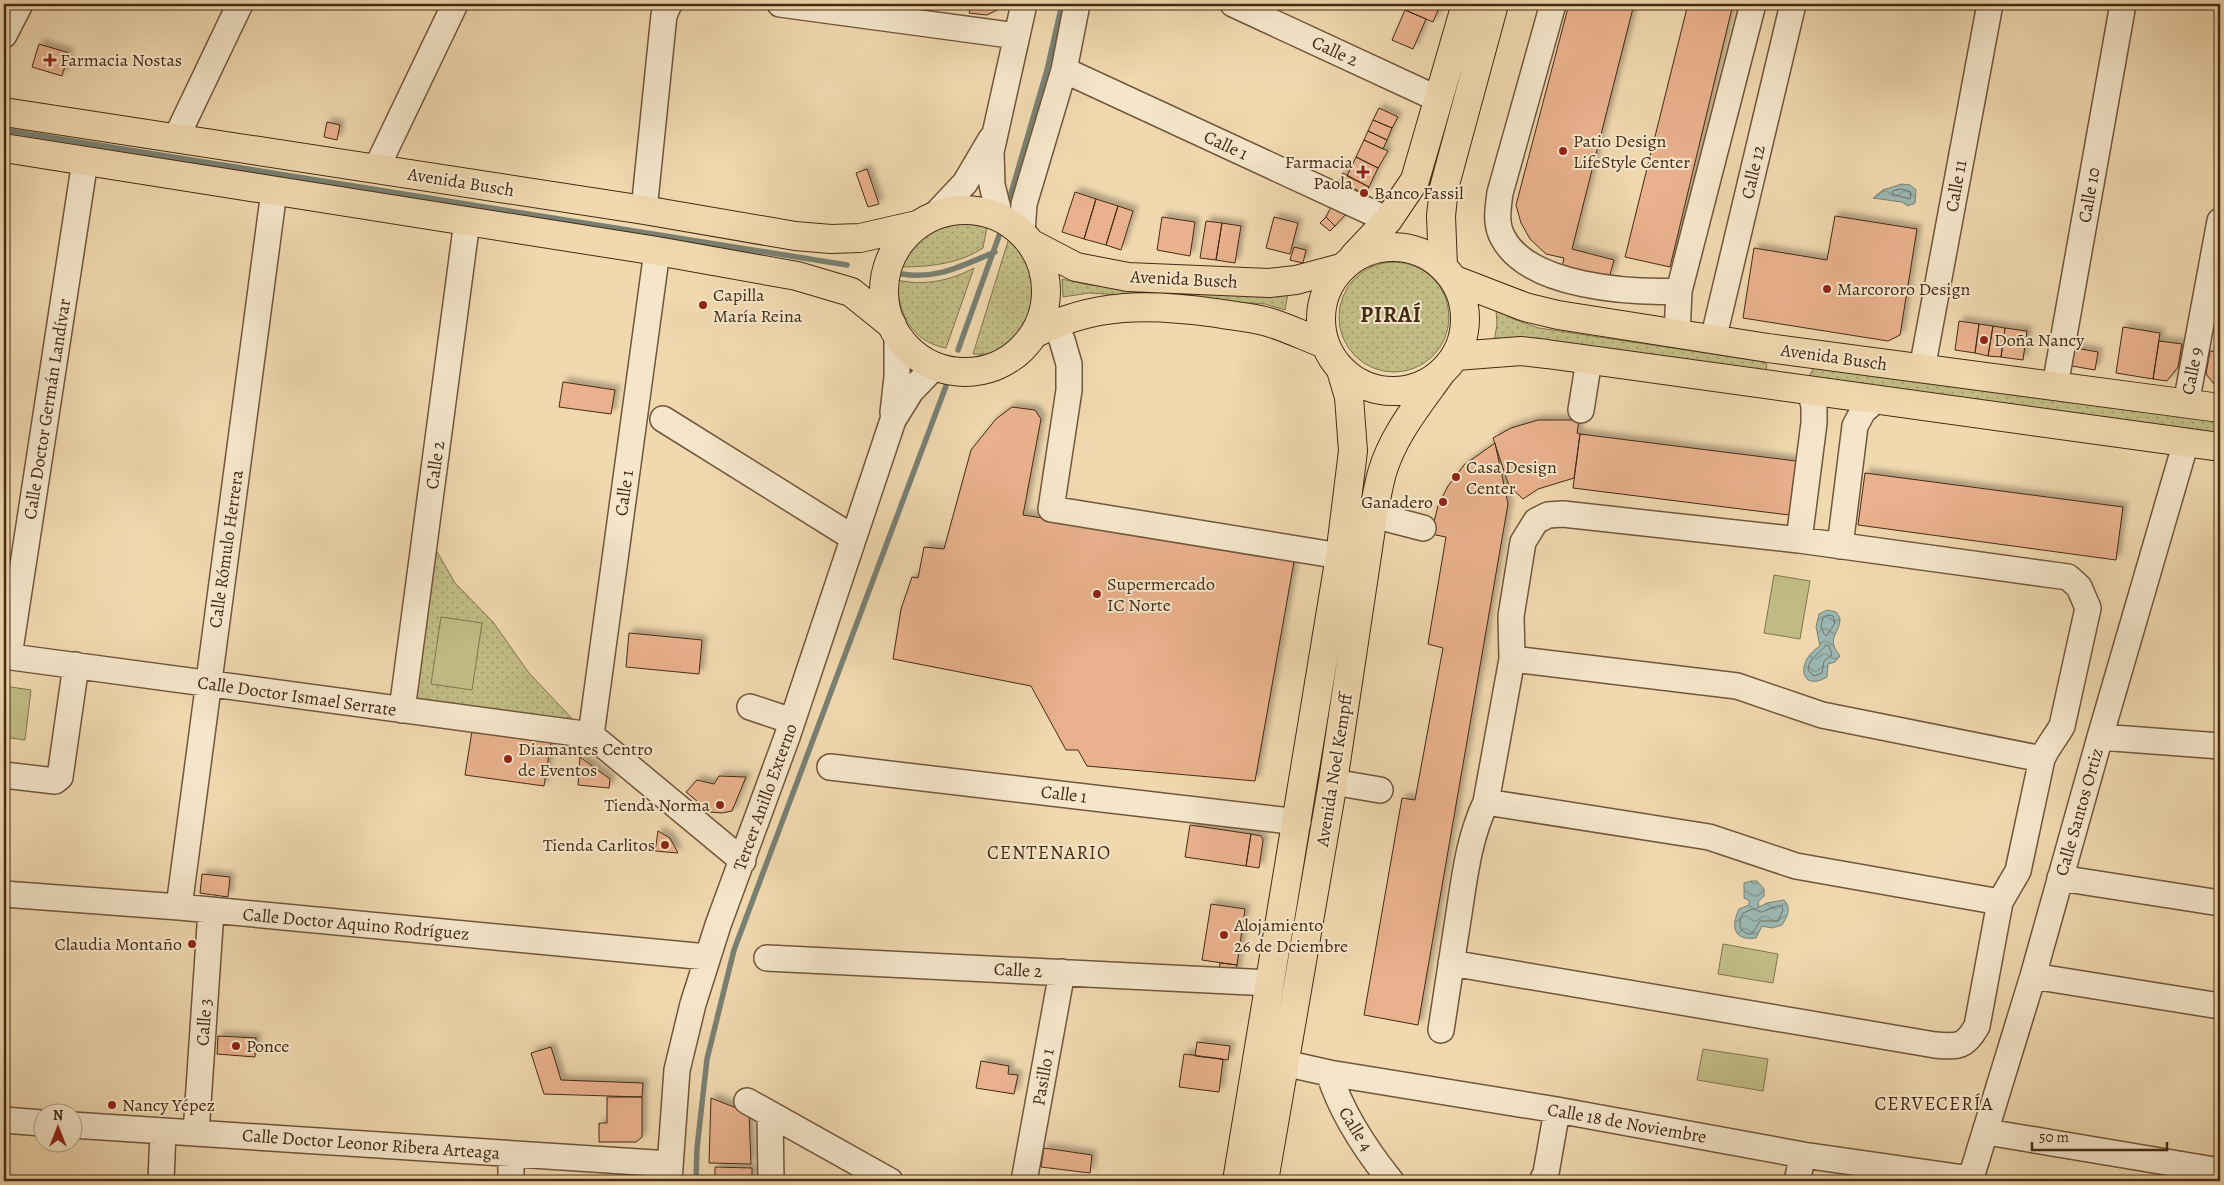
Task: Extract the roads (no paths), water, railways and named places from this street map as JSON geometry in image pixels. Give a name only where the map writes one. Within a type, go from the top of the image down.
[{"type":"main road","points":[[1466,4],[1415,180],[1388,220],[1347,263],[1327,288],[1320,312],[1325,344],[1341,370],[1356,381],[1372,388],[1391,391],[1426,383],[1449,364],[1464,337],[1466,318],[1463,298],[1449,273],[1441,216],[1444,188],[1494,4]]},
{"type":"main road","points":[[1482,4],[1484,37]]},
{"type":"main road","name":"Avenida Busch","points":[[4,112],[376,169],[425,194],[467,221],[657,251],[797,276],[837,286],[851,292],[894,330]]},
{"type":"main road","name":"Avenida Busch","points":[[4,148],[274,191],[425,194],[644,210],[796,236],[831,239],[860,238],[926,220]]},
{"type":"main road","points":[[957,210],[979,211],[1018,231],[1042,265],[1046,288],[1044,329],[1021,349],[1004,361],[991,367],[963,371],[935,366],[910,349],[894,330],[884,298],[886,271],[898,245],[926,220],[957,210]]},
{"type":"main road","name":"Avenida Busch","points":[[1018,231],[1076,267],[1128,277],[1269,283],[1296,280],[1347,263]]},
{"type":"main road","points":[[1347,263],[1370,250],[1389,246],[1408,248],[1421,252],[1449,273]]},
{"type":"main road","name":"Avenida Busch","points":[[1449,273],[1525,307],[1677,334],[1817,355],[2220,408]]},
{"type":"main road","name":"Avenida Busch","points":[[1044,329],[1089,312],[1128,307],[1183,308],[1267,322],[1325,344]]},
{"type":"main road","points":[[1765,384],[1776,376],[1779,370],[1778,361],[1768,348]]},
{"type":"main road","name":"Avenida Busch","points":[[1449,364],[1521,351],[2220,446]]},
{"type":"main road","points":[[1810,391],[1804,374],[1811,359],[1817,355]]},
{"type":"main road","name":"Avenida Noel Kempff","points":[[1264,1181],[1333,782],[1373,515],[1382,472],[1393,444],[1404,426],[1449,364]]},
{"type":"main road","name":"Avenida Noel Kempff","points":[[1238,1181],[1340,556],[1353,451],[1350,396],[1341,370]]},
{"type":"main road","points":[[1291,861],[1290,912],[1297,924],[1307,930]]},
{"type":"main road","points":[[1270,983],[1284,988],[1290,998],[1284,1038],[1285,1058]]},
{"type":"street","points":[[4,35],[20,4]]},
{"type":"street","points":[[176,138],[240,4]]},
{"type":"street","points":[[376,169],[455,4]]},
{"type":"street","points":[[644,210],[664,15],[668,4]]},
{"type":"street","points":[[780,4],[1017,36]]},
{"type":"street","points":[[1018,231],[992,185],[991,152],[1024,4]]},
{"type":"street","points":[[1018,231],[1024,204],[1064,70],[1077,4]]},
{"type":"street","name":"Calle 2","points":[[1233,4],[1438,99]]},
{"type":"street","points":[[1553,4],[1500,193],[1497,217],[1503,238],[1520,257],[1544,273],[1590,286],[1652,292],[1678,291]]},
{"type":"street","points":[[1677,334],[1678,291],[1753,4]]},
{"type":"street","name":"Calle 12","points":[[1713,340],[1793,4]]},
{"type":"street","name":"Calle 11","points":[[1922,369],[1990,4]]},
{"type":"street","name":"Calle 10","points":[[2055,386],[2123,4]]},
{"type":"street","name":"Calle 1","points":[[1064,70],[1388,220]]},
{"type":"street","points":[[926,220],[964,183],[995,130]]},
{"type":"street","name":"Calle Doctor Germán Landívar","points":[[6,656],[85,161]]},
{"type":"street","name":"Calle Rómulo Herrera","points":[[179,907],[274,191]]},
{"type":"street","name":"Calle 2","points":[[402,710],[467,221]]},
{"type":"street","name":"Calle 9","points":[[2186,404],[2220,221]]},
{"type":"street","name":"Calle 1","points":[[591,736],[657,251]]},
{"type":"street","points":[[1044,329],[1062,340],[1070,364],[1070,390],[1051,509],[1340,556]]},
{"type":"street","name":"Tercer Anillo Externo","points":[[893,420],[897,377],[894,330]]},
{"type":"street","points":[[1581,410],[1588,360]]},
{"type":"street","name":"Tercer Anillo Externo","points":[[669,1173],[677,1070],[692,1004],[792,721],[852,537],[893,420],[911,390],[935,366]]},
{"type":"street","points":[[1800,540],[1814,423],[1814,406],[1810,391]]},
{"type":"street","points":[[1840,546],[1854,426],[1862,411],[1877,399]]},
{"type":"street","points":[[663,419],[852,537]]},
{"type":"street","name":"Calle Santos Ortiz","points":[[1971,1180],[2033,976],[2186,442]]},
{"type":"street","points":[[1442,1030],[1451,963],[1469,850],[1474,829],[1486,802],[1512,659],[1511,616],[1523,542],[1536,521],[1548,515],[1563,514],[1800,540],[2068,577],[2079,587],[2088,608],[2062,726],[2042,759],[2018,871],[2000,902],[1978,1026],[1969,1040],[1956,1047],[1451,963]]},
{"type":"street","points":[[1373,515],[1423,528]]},
{"type":"street","name":"Calle Doctor Ismael Serrate","points":[[6,656],[591,736]]},
{"type":"street","points":[[1512,659],[1737,686],[1822,715],[2042,759]]},
{"type":"street","points":[[4,775],[55,781],[60,777],[76,666]]},
{"type":"street","points":[[750,707],[792,721]]},
{"type":"street","points":[[591,736],[743,861]]},
{"type":"street","points":[[2100,737],[2220,746]]},
{"type":"street","name":"Calle 1","points":[[830,767],[1298,822]]},
{"type":"street","points":[[1333,782],[1380,790]]},
{"type":"street","points":[[1486,802],[1709,838],[1796,866],[2000,902]]},
{"type":"street","points":[[2060,878],[2220,903]]},
{"type":"street","name":"Calle Doctor Aquino Rodríguez","points":[[4,894],[179,907],[708,957]]},
{"type":"street","name":"Calle 3","points":[[196,1133],[211,911]]},
{"type":"street","name":"Calle 2","points":[[767,958],[1270,983]]},
{"type":"street","name":"Pasillo 1","points":[[1024,1181],[1062,972]]},
{"type":"street","points":[[2033,976],[2220,1006]]},
{"type":"street","name":"Calle 18 de Noviembre","points":[[1285,1058],[1329,1073],[1557,1110],[1804,1155],[1971,1180]]},
{"type":"street","name":"Calle 4","points":[[1329,1073],[1336,1095],[1380,1168],[1391,1181]]},
{"type":"street","points":[[747,1101],[890,1181]]},
{"type":"street","points":[[1542,1181],[1546,1174],[1557,1110]]},
{"type":"street","points":[[770,1114],[771,1181]]},
{"type":"street","points":[[4,1120],[32,1122]]},
{"type":"street","name":"Calle Doctor Leonor Ribera Arteaga","points":[[82,1126],[511,1154],[669,1173]]},
{"type":"street","points":[[161,1181],[163,1131]]},
{"type":"street","points":[[1987,1132],[2220,1171]]},
{"type":"street","points":[[511,1154],[512,1181]]},
{"type":"street","points":[[1797,1181],[1804,1155]]},
{"type":"water","points":[[1902,184],[1910,185],[1916,190],[1915,203],[1908,206],[1902,202],[1873,198],[1883,190]]},
{"type":"water","points":[[1827,610],[1836,612],[1840,618],[1833,640],[1840,656],[1835,662],[1828,664],[1827,677],[1818,681],[1811,681],[1806,678],[1804,667],[1812,652],[1820,646],[1816,627],[1819,614]]},
{"type":"water","points":[[1757,881],[1764,889],[1764,896],[1758,902],[1759,907],[1767,903],[1784,900],[1788,906],[1787,916],[1782,925],[1772,928],[1762,926],[1756,938],[1738,935],[1735,926],[1736,915],[1739,909],[1749,905],[1749,900],[1744,898],[1744,883]]},
{"type":"waterway","points":[[1010,197],[1047,70],[1062,4]]},
{"type":"waterway","points":[[4,130],[847,265]]},
{"type":"waterway","points":[[958,350],[1000,233]]},
{"type":"waterway","points":[[902,274],[927,275],[938,273],[995,252]]},
{"type":"waterway","points":[[696,1181],[697,1148],[707,1059],[734,950],[946,386]]},
{"type":"place","name":"Farmacia Nostas","points":[[50,60]]},
{"type":"place","name":"Patio Design LifeStyle Center","points":[[1563,151]]},
{"type":"place","name":"Farmacia Paola","points":[[1363,172]]},
{"type":"place","name":"Banco Fassil","points":[[1364,193]]},
{"type":"place","name":"Marcororo Design","points":[[1827,289]]},
{"type":"place","name":"Capilla María Reina","points":[[703,305]]},
{"type":"place","name":"Doña Nancy","points":[[1984,340]]},
{"type":"place","name":"Casa Design Center","points":[[1456,477]]},
{"type":"place","name":"Ganadero","points":[[1443,502]]},
{"type":"place","name":"Supermercado IC Norte","points":[[1097,594]]},
{"type":"place","name":"Diamantes Centro de Eventos","points":[[508,759]]},
{"type":"place","name":"Tienda Norma","points":[[720,805]]},
{"type":"place","name":"Tienda Carlitos","points":[[665,845]]},
{"type":"place","name":"Alojamiento 26 de Dciembre","points":[[1224,935]]},
{"type":"place","name":"Claudia Montaño","points":[[192,944]]},
{"type":"place","name":"Ponce","points":[[236,1046]]},
{"type":"place","name":"Nancy Yépez","points":[[112,1105]]},
{"type":"district","name":"PIRAÍ","points":[[1391,315]]},
{"type":"district","name":"CENTENARIO","points":[[1049,853]]},
{"type":"district","name":"CERVECERÍA","points":[[1934,1104]]}]
